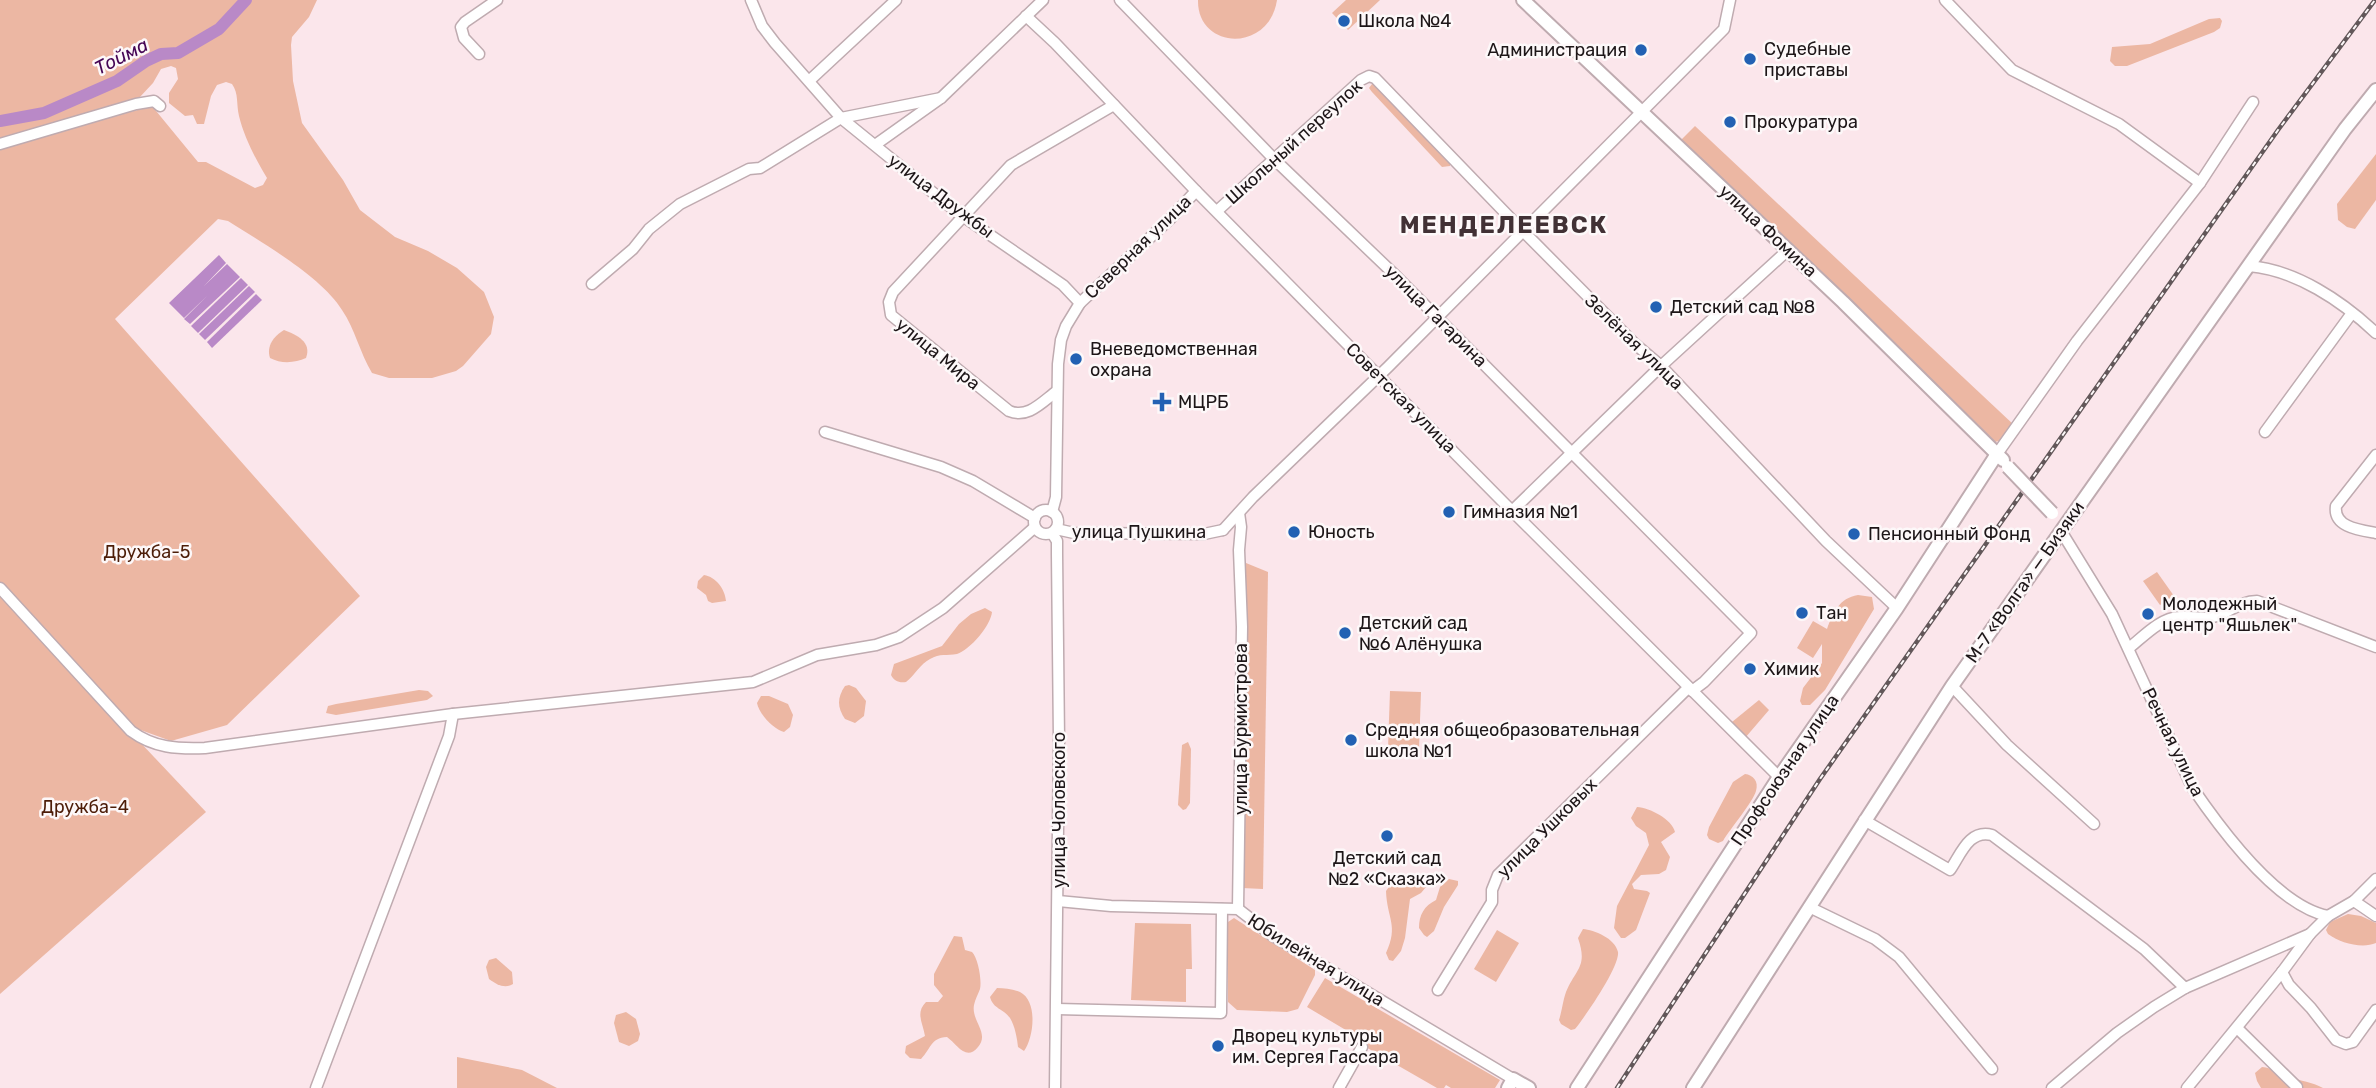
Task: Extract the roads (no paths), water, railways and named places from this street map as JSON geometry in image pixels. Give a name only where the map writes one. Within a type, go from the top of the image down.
[{"type":"main road","name":"улица Фомина","points":[[1523,0],[1788,250],[1997,454],[2052,513],[2061,531]]},
{"type":"main road","name":"М-7 «Волга» — Бизяки","points":[[1693,1088],[1952,686],[2344,128],[2376,90]]},
{"type":"main road","name":"Профсоюзная улица","points":[[1577,1088],[1779,777],[1897,608],[1997,454]]},
{"type":"main road","points":[[1511,1084],[1528,1088]]},
{"type":"street","points":[[479,54],[464,38],[461,27],[497,0]]},
{"type":"street","points":[[810,80],[896,0]]},
{"type":"street","points":[[875,145],[941,98],[1043,0]]},
{"type":"street","name":"улица Гагарина","points":[[1120,0],[1273,158],[1437,317],[1751,633]]},
{"type":"street","points":[[1239,550],[1223,530],[1292,457],[1378,376],[1724,29],[1730,0]]},
{"type":"street","points":[[1945,0],[2012,70],[2119,124],[2200,183]]},
{"type":"street","name":"улица Дружбы","points":[[754,1],[762,26],[841,118],[964,216],[1063,285],[1080,303]]},
{"type":"street","name":"Советская улица","points":[[1026,16],[1378,376],[1779,777]]},
{"type":"street","name":"Школьный переулок","points":[[1217,211],[1361,80],[1372,77]]},
{"type":"street","name":"Зелёная улица","points":[[1372,77],[1378,80],[1634,344],[1661,366],[1826,541],[1897,608]]},
{"type":"street","points":[[592,284],[633,249],[649,229],[680,204],[749,169],[760,168],[841,118],[941,98]]},
{"type":"street","points":[[0,144],[136,104],[155,101],[160,106]]},
{"type":"street","points":[[1997,454],[2077,341],[2200,183],[2253,102]]},
{"type":"street","points":[[964,216],[1011,165],[1114,105]]},
{"type":"street","name":"Северная улица","points":[[1080,303],[1196,191]]},
{"type":"street","name":"улица Мира","points":[[964,216],[894,292],[889,302],[891,315],[1013,413],[1027,413],[1057,391]]},
{"type":"street","points":[[1512,511],[1661,366],[1788,250]]},
{"type":"street","points":[[2249,265],[2282,271],[2307,283],[2352,313],[2376,333]]},
{"type":"street","points":[[1052,512],[1056,498],[1057,391],[1061,340],[1070,317],[1080,303]]},
{"type":"street","points":[[2265,432],[2352,313]]},
{"type":"street","points":[[0,588],[131,731],[158,746],[205,748],[453,714],[753,682],[817,655],[887,642],[943,608],[1035,522],[1042,511],[1052,512],[1058,520],[1054,531],[1042,534],[1035,522],[973,481],[941,467],[825,432]]},
{"type":"street","points":[[2376,454],[2335,510],[2344,524],[2376,533]]},
{"type":"street","name":"улица Бурмистрова","points":[[1238,909],[1242,627],[1239,513]]},
{"type":"street","name":"улица Пушкина","points":[[1054,531],[1204,534],[1223,530]]},
{"type":"street","name":"улица Чоловского","points":[[1054,531],[1057,541],[1059,901],[1055,1088]]},
{"type":"street","name":"Речная улица","points":[[2061,531],[2112,614],[2192,787],[2206,808],[2244,856],[2279,887],[2315,913],[2328,916]]},
{"type":"street","points":[[2129,648],[2166,620],[2215,616],[2243,603],[2257,601],[2376,647]]},
{"type":"street","name":"улица Ушковых","points":[[1437,990],[1492,902],[1492,890],[1498,875],[1690,690],[1704,682],[1751,633]]},
{"type":"street","points":[[1952,686],[2007,745],[2094,824]]},
{"type":"street","points":[[316,1088],[449,736],[453,714]]},
{"type":"street","points":[[1864,820],[1950,870],[1970,839],[1979,834],[1992,835],[2144,949],[2185,988]]},
{"type":"street","points":[[2187,1088],[2310,934],[2328,916],[2354,901],[2376,879]]},
{"type":"street","name":"Юбилейная улица","points":[[1059,901],[1111,906],[1238,909],[1273,936],[1511,1084]]},
{"type":"street","points":[[2354,901],[2376,916]]},
{"type":"street","points":[[1809,906],[1875,939],[1899,957],[1992,1069]]},
{"type":"street","points":[[1057,1009],[1221,1013],[1222,909]]},
{"type":"street","points":[[2052,1088],[2117,1034],[2185,988],[2310,934]]},
{"type":"street","points":[[2282,972],[2289,985],[2336,1040],[2346,1044],[2353,1042],[2376,1010]]},
{"type":"street","points":[[2237,1028],[2297,1087]]},
{"type":"street","points":[[1339,1088],[1362,1047]]},
{"type":"waterway","name":"Тойма","points":[[0,121],[44,113],[117,81],[161,54],[178,53],[219,29],[246,0]]},
{"type":"railway","points":[[1617,1088],[1820,779],[2278,130],[2375,0]]},
{"type":"place","name":"Школа №4","points":[[1344,21]]},
{"type":"place","name":"Администрация","points":[[1641,50]]},
{"type":"place","name":"Судебные приставы","points":[[1750,59]]},
{"type":"place","name":"Прокуратура","points":[[1730,122]]},
{"type":"place","name":"Детский сад №8","points":[[1656,307]]},
{"type":"place","name":"Вневедомственная охрана","points":[[1076,359]]},
{"type":"place","name":"МЦРБ","points":[[1162,402]]},
{"type":"place","name":"Гимназия №1","points":[[1449,512]]},
{"type":"place","name":"Юность","points":[[1294,532]]},
{"type":"place","name":"Пенсионный Фонд","points":[[1854,534]]},
{"type":"place","name":"Тан","points":[[1802,613]]},
{"type":"place","name":"Молодежный центр \"Яшьлек\"","points":[[2148,614]]},
{"type":"place","name":"Детский сад №6 Алёнушка","points":[[1345,633]]},
{"type":"place","name":"Химик","points":[[1750,669]]},
{"type":"place","name":"Средняя общеобразовательная школа №1","points":[[1351,740]]},
{"type":"place","name":"Детский сад №2 «Сказка»","points":[[1387,836]]},
{"type":"place","name":"Дворец культуры им. Сергея Гассара","points":[[1218,1046]]},
{"type":"district","name":"МЕНДЕЛЕЕВСК","points":[[1504,225]]},
{"type":"park label","name":"Дружба-5","points":[[147,552]]},
{"type":"park label","name":"Дружба-4","points":[[85,807]]}]
